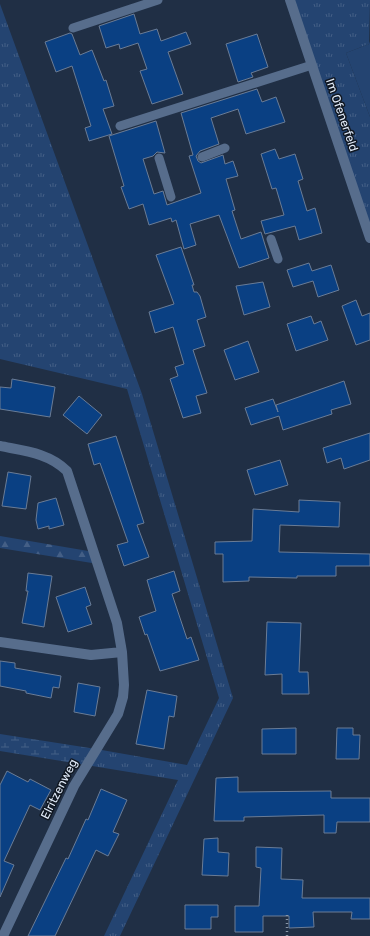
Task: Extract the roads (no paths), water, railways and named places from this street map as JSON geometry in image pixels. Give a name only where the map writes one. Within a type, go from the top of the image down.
[{"type":"street","name":"Im Ofenerfeld","points":[[290,0],[370,238]]},
{"type":"street","name":"Elritzenweg","points":[[0,446],[46,456],[59,463],[67,471],[117,623],[122,652],[124,684],[118,714],[74,786],[3,936]]},
{"type":"street","points":[[0,642],[91,655],[122,652]]},
{"type":"lane","points":[[73,28],[158,0]]},
{"type":"lane","points":[[120,126],[312,65]]},
{"type":"lane","points":[[202,157],[225,148]]},
{"type":"lane","points":[[159,158],[171,197]]},
{"type":"lane","points":[[271,238],[278,259]]}]
